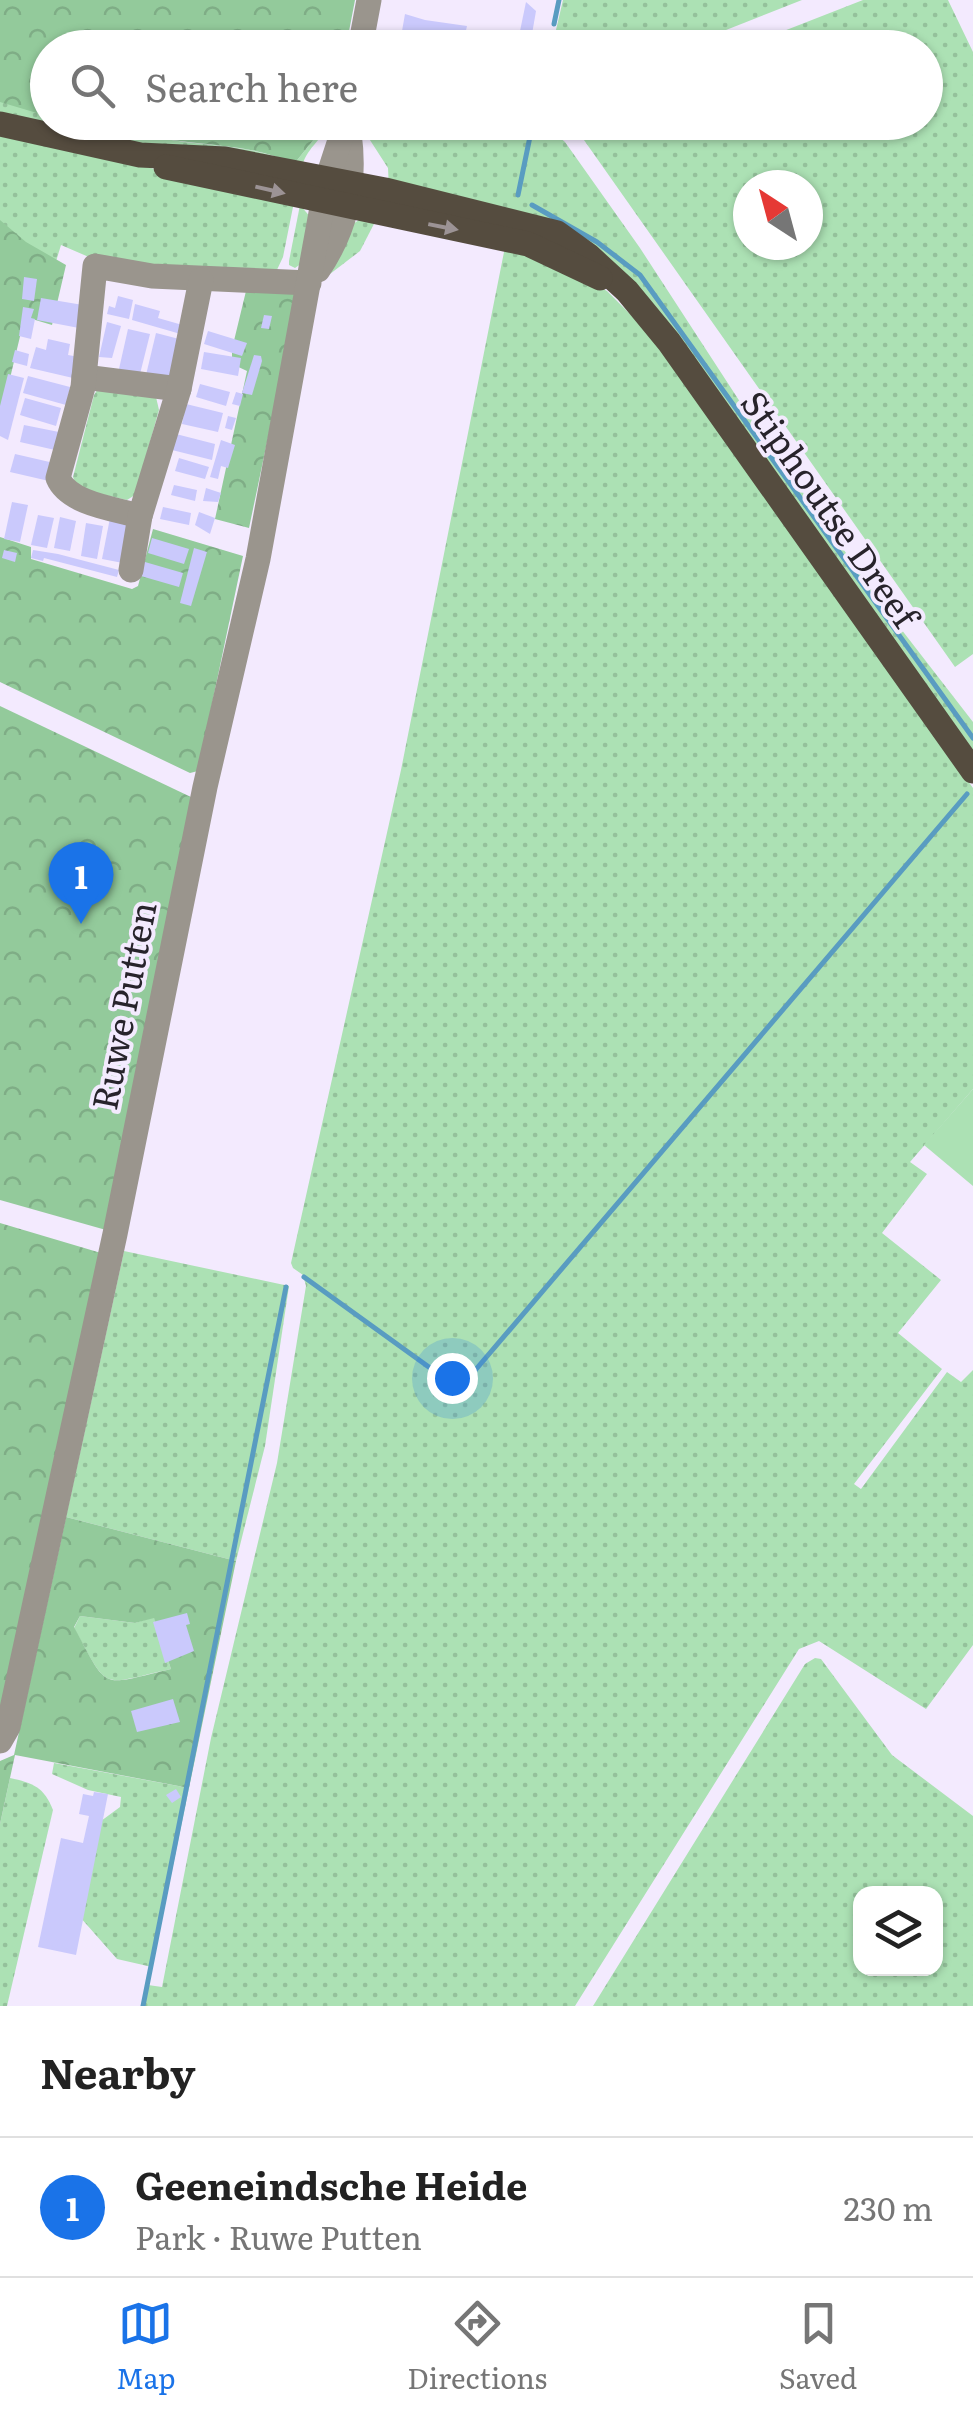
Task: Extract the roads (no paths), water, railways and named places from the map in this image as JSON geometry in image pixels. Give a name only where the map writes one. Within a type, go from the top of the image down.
[{"type":"main road","name":"Stiphoutse Dreef","points":[[0,124],[30,131]]},
{"type":"main road","name":"Stiphoutse Dreef","points":[[72,140],[140,155],[174,170],[337,194],[385,190],[557,233],[626,291],[669,342],[973,771]]},
{"type":"street","points":[[363,30],[369,0]]},
{"type":"street","name":"Ruwe Putten","points":[[0,1741],[8,1727],[116,1234],[204,786],[258,559],[309,283],[352,149],[350,140]]},
{"type":"street","points":[[140,516],[79,498],[61,486],[58,478],[84,378],[95,266],[201,280],[283,279],[309,283]]},
{"type":"street","points":[[131,570],[140,516],[179,388],[201,280]]},
{"type":"street","points":[[84,378],[179,388]]},
{"type":"waterway","points":[[554,24],[559,0]]},
{"type":"waterway","points":[[518,195],[529,140]]},
{"type":"waterway","points":[[532,205],[597,242],[640,275],[973,738]]},
{"type":"waterway","points":[[304,1277],[451,1383],[460,1385],[466,1381],[967,794]]},
{"type":"waterway","points":[[143,2006],[286,1287]]},
{"type":"place","name":"Geeneindsche Heide","points":[[81,924]]}]
